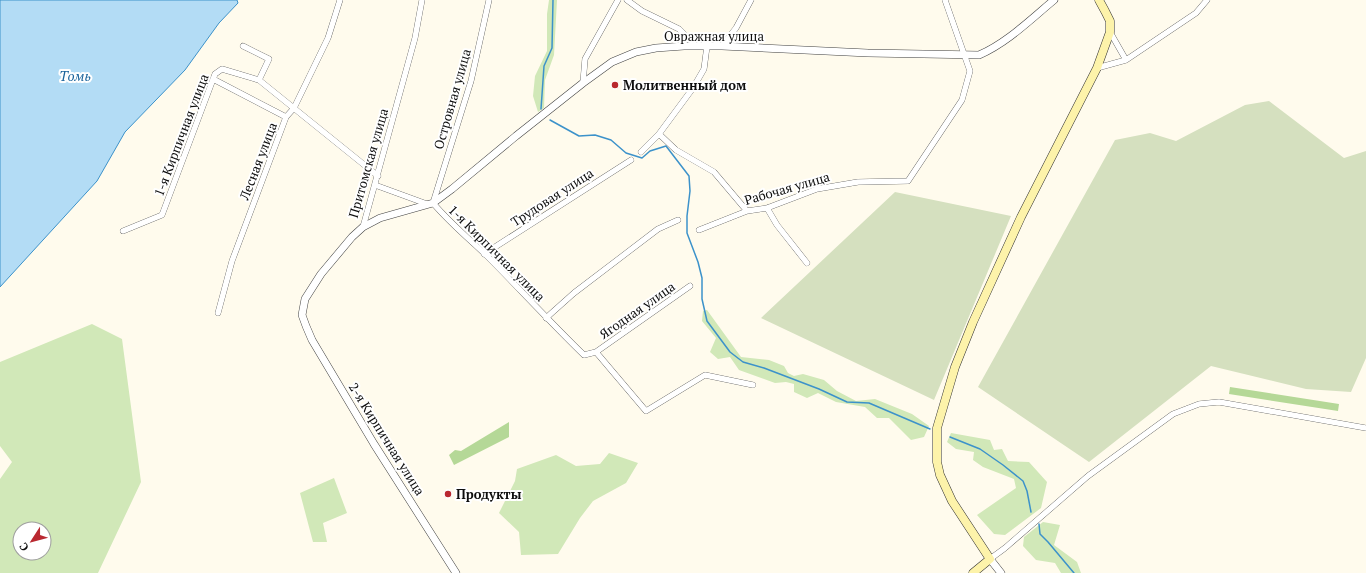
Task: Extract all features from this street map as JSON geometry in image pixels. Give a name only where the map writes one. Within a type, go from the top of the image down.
[{"type":"main road","points":[[973,573],[990,558],[952,501],[940,475],[937,462],[937,428],[955,367],[973,322],[1021,217],[1098,68],[1110,32],[1110,21],[1098,0]]},
{"type":"street","name":"Лесная улица","points":[[218,313],[232,261],[286,117],[294,108],[328,38],[340,0]]},
{"type":"street","name":"Притомская улица","points":[[302,316],[305,299],[321,274],[352,237],[363,227],[415,38],[422,0]]},
{"type":"street","name":"Островная улица","points":[[430,203],[471,81],[489,0]]},
{"type":"street","points":[[583,83],[585,59],[618,0]]},
{"type":"street","points":[[627,0],[642,11],[679,29],[684,34],[684,46]]},
{"type":"street","points":[[722,46],[736,28],[751,0]]},
{"type":"street","points":[[945,0],[965,55]]},
{"type":"street","name":"Овражная улица","points":[[363,227],[380,218],[430,203],[452,189],[583,83],[612,62],[636,52],[656,48],[684,46],[722,46],[860,53],[979,55],[1002,42],[1054,0]]},
{"type":"street","points":[[1098,68],[1126,60],[1196,13],[1207,0]]},
{"type":"street","points":[[1110,32],[1126,60]]},
{"type":"street","points":[[243,46],[269,58],[259,80]]},
{"type":"street","points":[[641,152],[658,134],[693,88],[704,68],[707,46]]},
{"type":"street","name":"Рабочая улица","points":[[699,230],[747,211],[767,208],[817,189],[858,182],[908,181],[962,100],[970,72],[965,55]]},
{"type":"street","name":"1-я Кирпичная улица","points":[[123,231],[162,215],[215,74],[222,69],[259,80],[378,176]]},
{"type":"street","points":[[213,80],[286,117]]},
{"type":"street","points":[[658,134],[676,150],[714,172],[747,211]]},
{"type":"street","name":"Трудовая улица","points":[[484,254],[631,160]]},
{"type":"street","name":"1-я Кирпичная улица","points":[[375,185],[430,203],[484,254],[584,355],[596,352]]},
{"type":"street","points":[[767,208],[777,225],[807,263]]},
{"type":"street","points":[[546,318],[574,293],[658,229],[678,220]]},
{"type":"street","name":"Ягодная улица","points":[[596,352],[690,286]]},
{"type":"street","name":"2-я Кирпичная улица","points":[[302,316],[312,340],[366,432],[456,573]]},
{"type":"street","points":[[596,352],[646,411],[705,375],[753,385]]},
{"type":"street","points":[[1001,573],[990,558],[1005,548],[1088,476],[1173,414],[1199,404],[1219,402],[1366,428]]},
{"type":"green space","points":[[549,0],[557,0],[554,55],[545,80],[544,108],[538,112],[533,96],[535,76],[547,51],[547,14]]},
{"type":"green space","points":[[1269,101],[1344,158],[1366,151],[1366,358],[1351,392],[1306,389],[1211,366],[1089,462],[978,387],[1115,140],[1150,133],[1176,141],[1245,105]]},
{"type":"green space","points":[[895,192],[1011,216],[934,400],[761,318]]},
{"type":"green space","points":[[707,310],[741,357],[769,360],[784,366],[788,373],[794,376],[803,374],[824,380],[837,391],[856,401],[875,399],[912,414],[929,426],[924,437],[911,440],[889,418],[877,418],[865,407],[836,402],[818,393],[807,398],[794,392],[794,384],[786,382],[775,383],[739,370],[730,357],[718,359],[710,352],[716,338],[702,321],[703,311]]},
{"type":"green space","points":[[92,324],[122,339],[141,482],[98,573],[0,573],[0,479],[12,462],[0,446],[0,362]]},
{"type":"green space","points":[[1230,387],[1339,404],[1338,411],[1229,394]]},
{"type":"green space","points":[[509,422],[509,437],[454,465],[449,455],[455,450],[461,451]]},
{"type":"green space","points":[[951,433],[990,440],[994,450],[1002,449],[1008,461],[1029,462],[1047,482],[1041,508],[1005,535],[994,534],[977,515],[1016,488],[1014,479],[983,467],[973,460],[974,452],[956,449],[947,442]]},
{"type":"green space","points":[[609,453],[638,463],[626,483],[593,501],[580,518],[558,554],[521,555],[519,532],[499,513],[515,481],[517,469],[556,455],[576,466],[600,464]]},
{"type":"green space","points":[[334,478],[347,513],[323,523],[327,542],[313,542],[300,493]]},
{"type":"green space","points":[[1043,522],[1060,525],[1054,545],[1077,562],[1081,573],[1061,573],[1055,563],[1036,560],[1023,546],[1024,537]]},
{"type":"water","name":"Томь","points":[[0,0],[237,0],[238,3],[219,23],[185,70],[125,132],[97,181],[0,287]]},
{"type":"waterway","points":[[541,109],[544,66],[552,48],[553,0]]},
{"type":"waterway","points":[[550,120],[579,136],[595,135],[611,140],[626,153],[642,158],[650,151],[666,146],[689,176],[690,191],[687,216],[687,233],[698,262],[702,278],[702,299],[707,321],[730,352],[743,362],[764,368],[819,389],[847,402],[869,403],[930,429]]},
{"type":"waterway","points":[[950,437],[980,449],[1023,481],[1027,491],[1031,512]]},
{"type":"waterway","points":[[1039,524],[1040,534],[1074,573]]},
{"type":"place","name":"Молитвенный дом","points":[[615,85]]},
{"type":"place","name":"Продукты","points":[[448,494]]}]
